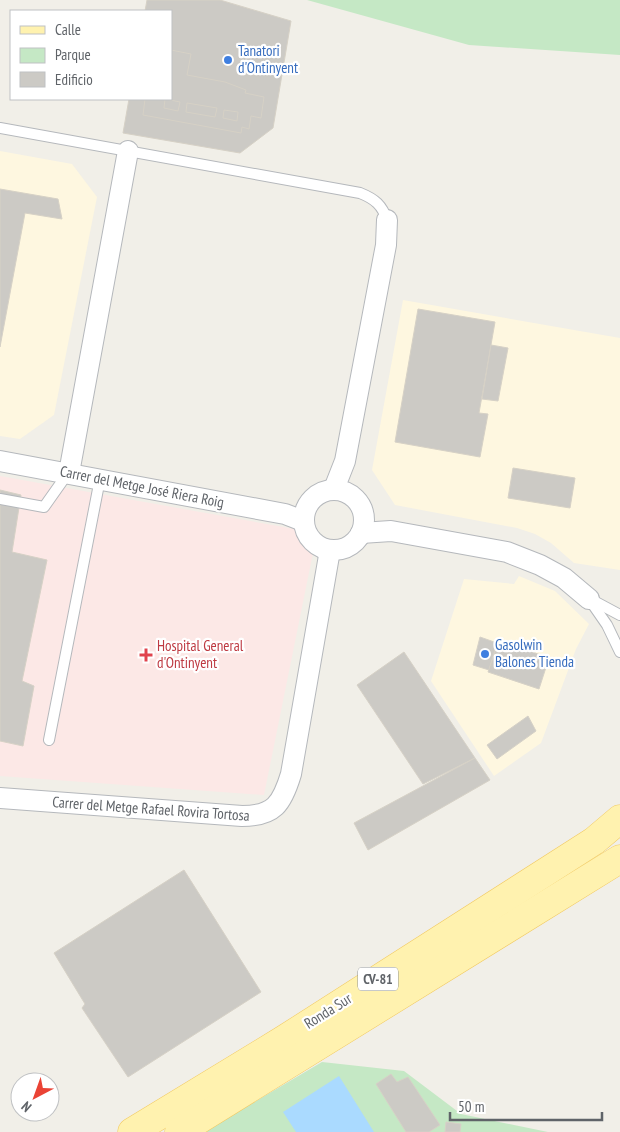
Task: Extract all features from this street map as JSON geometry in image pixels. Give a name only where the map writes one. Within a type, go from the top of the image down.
[{"type":"main road","name":"Ronda Sur","points":[[132,1132],[283,1040],[578,852],[620,819]]},
{"type":"main road","name":"Ronda Sur","points":[[179,1132],[620,859]]},
{"type":"street","points":[[69,473],[128,151]]},
{"type":"street","points":[[339,490],[386,245],[387,220]]},
{"type":"street","name":"Carrer del Metge José Riera Roig","points":[[0,461],[297,515]]},
{"type":"street","points":[[339,490],[359,504],[362,525],[347,548],[330,550],[317,546],[310,539],[297,515],[316,495],[339,490]]},
{"type":"street","points":[[362,525],[506,552],[540,565],[564,578],[589,599]]},
{"type":"street","name":"Carrer del Metge Rafael Rovira Tortosa","points":[[0,798],[242,816],[262,815],[270,812],[280,801],[291,774],[330,550]]},
{"type":"lane","points":[[0,128],[360,193],[372,197],[380,204],[387,220]]},
{"type":"lane","points":[[0,499],[44,507],[69,473]]},
{"type":"lane","points":[[48,740],[100,479]]},
{"type":"lane","points":[[589,599],[620,615]]},
{"type":"lane","points":[[589,599],[607,625],[620,652]]},
{"type":"shaded area","points":[[0,151],[72,164],[97,197],[54,415],[20,439],[0,436]]},
{"type":"shaded area","points":[[403,300],[620,338],[620,570],[574,563],[551,543],[535,534],[517,528],[395,505],[372,470]]},
{"type":"shaded area","name":"Hospital General d'Ontinyent","points":[[0,476],[317,533],[264,795],[0,776]]},
{"type":"shaded area","points":[[519,576],[555,591],[589,624],[576,649],[541,743],[494,776],[431,681],[464,579],[514,584]]},
{"type":"green space","points":[[307,0],[620,0],[620,55],[469,45]]},
{"type":"green space","points":[[322,1062],[404,1071],[461,1114],[548,1132],[204,1132]]},
{"type":"water","points":[[339,1076],[374,1132],[296,1132],[283,1112]]},
{"type":"building","name":"Tanatori d'Ontinyent","points":[[147,0],[220,0],[291,21],[273,128],[240,153],[123,133],[129,100],[172,100],[172,10],[145,10]]},
{"type":"building","points":[[172,50],[191,54],[187,75],[225,82],[246,90],[245,93],[264,97],[261,118],[251,116],[249,129],[242,127],[241,133],[143,115],[145,100],[165,100],[164,108],[178,111],[180,102],[170,100],[172,100]],"holes":[[[187,103],[217,108],[215,117],[186,112]],[[224,110],[238,112],[237,121],[223,118]]]},
{"type":"building","points":[[0,189],[58,199],[62,219],[25,213],[0,347]]},
{"type":"building","points":[[418,309],[495,322],[479,413],[488,414],[480,457],[395,442]]},
{"type":"building","points":[[491,345],[508,348],[498,401],[482,399]]},
{"type":"building","points":[[513,468],[575,478],[570,508],[508,498]]},
{"type":"building","points":[[0,490],[21,495],[12,552],[47,560],[22,681],[34,686],[23,746],[0,741]]},
{"type":"building","name":"Gasolwin Balones Tienda","points":[[480,637],[497,643],[489,670],[473,665]]},
{"type":"building","points":[[499,640],[549,658],[539,689],[488,672]]},
{"type":"building","points":[[404,652],[475,758],[423,784],[357,685]]},
{"type":"building","points":[[528,716],[536,731],[497,759],[487,745]]},
{"type":"building","points":[[475,758],[490,780],[368,850],[354,823]]},
{"type":"building","points":[[184,870],[261,992],[128,1077],[82,1008],[85,1004],[54,953]]},
{"type":"building","points":[[391,1074],[397,1082],[408,1077],[440,1125],[429,1132],[406,1132],[376,1084]]},
{"type":"building","points":[[446,1122],[461,1124],[460,1132],[445,1132]]},
{"type":"place","name":"Tanatori d'Ontinyent","points":[[228,60]]},
{"type":"place","name":"Gasolwin Balones Tienda","points":[[485,654]]},
{"type":"place","name":"Hospital General d'Ontinyent","points":[[146,655]]}]
